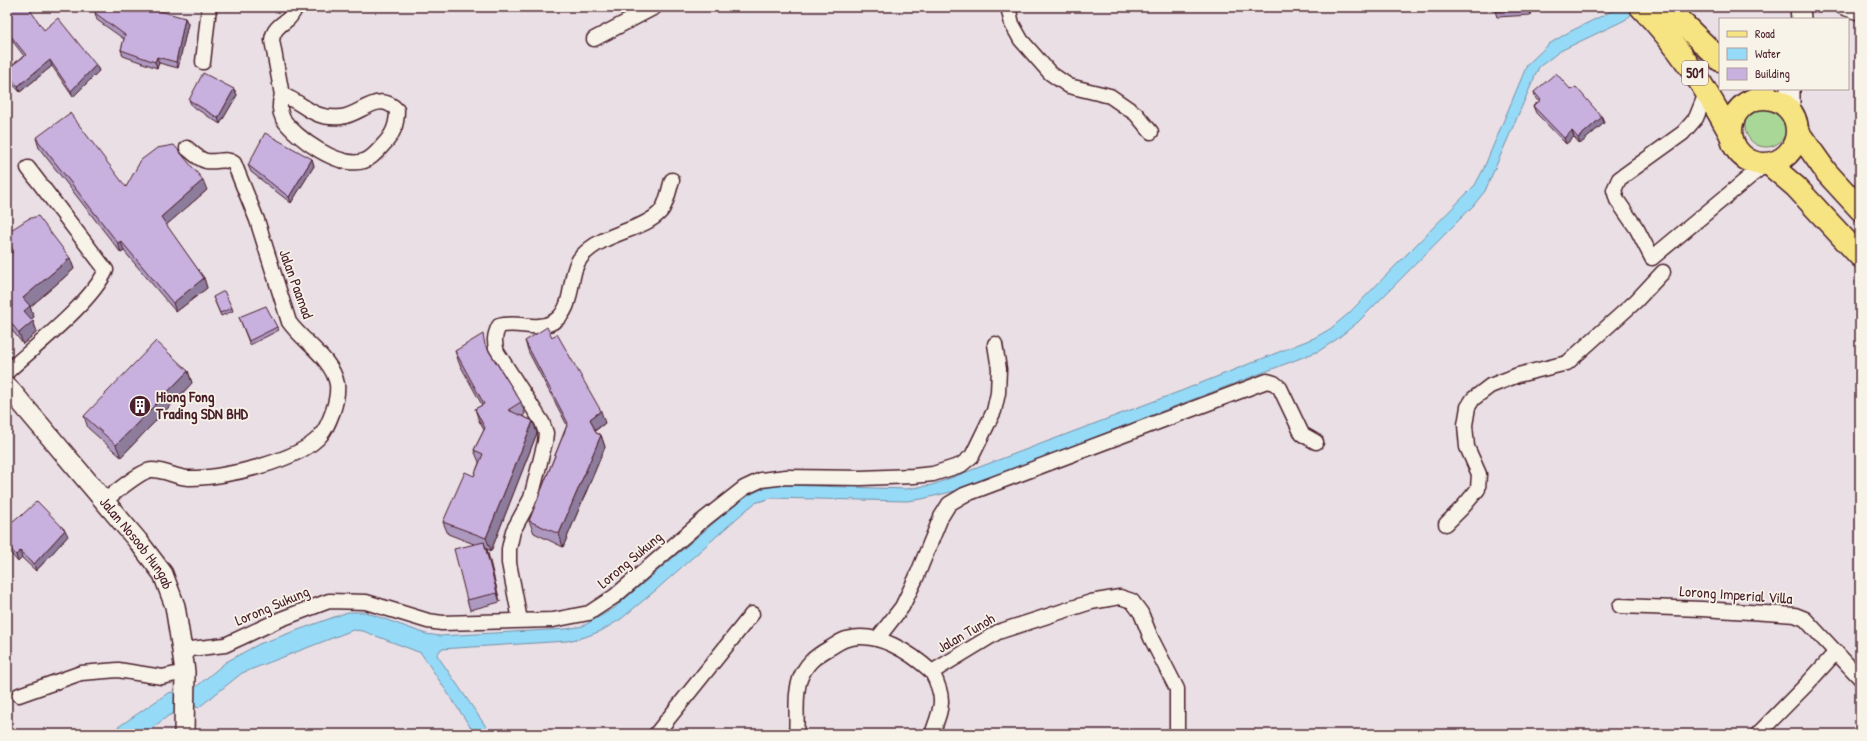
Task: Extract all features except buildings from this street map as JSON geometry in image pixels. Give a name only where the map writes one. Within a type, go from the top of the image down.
[{"type":"main road","name":"501","points":[[1657,11],[1719,59]]},
{"type":"main road","name":"501","points":[[1657,11],[1672,41],[1707,91],[1731,135]]},
{"type":"main road","points":[[1756,94],[1778,100],[1790,99],[1798,132],[1797,140],[1789,154],[1776,162],[1766,165],[1756,164],[1742,156],[1736,150],[1731,135],[1732,120],[1735,114],[1756,94]]},
{"type":"main road","points":[[1798,132],[1827,173],[1860,210]]},
{"type":"main road","points":[[1766,165],[1796,188],[1860,256]]},
{"type":"main road","name":"Jalan Nosoob Hungab","points":[[7,386],[104,501],[163,574],[175,606],[182,650],[185,729]]},
{"type":"street","points":[[203,62],[209,7]]},
{"type":"street","points":[[282,95],[288,97],[308,111],[324,116],[342,117],[379,102],[393,105],[397,110],[397,122],[391,138],[365,161],[354,162],[340,160],[310,145],[287,123],[283,118],[279,104],[282,95],[272,34],[288,19],[296,7]]},
{"type":"street","points":[[594,39],[655,7]]},
{"type":"street","points":[[1008,7],[1012,24],[1021,40],[1050,73],[1070,86],[1110,96],[1136,114],[1151,132]]},
{"type":"street","points":[[1842,7],[1860,13]]},
{"type":"street","points":[[1707,91],[1696,118],[1683,133],[1619,179],[1614,190],[1617,200],[1637,229],[1652,258],[1766,165]]},
{"type":"street","name":"Jalan Paamad","points":[[104,501],[131,480],[151,470],[187,478],[209,477],[246,470],[282,459],[302,450],[321,436],[328,425],[336,399],[337,384],[327,363],[297,333],[289,322],[256,220],[234,163],[228,159],[205,161],[197,157],[187,148]]},
{"type":"street","points":[[7,372],[65,320],[102,280],[106,270],[28,168]]},
{"type":"street","points":[[520,620],[509,563],[509,549],[513,531],[532,498],[546,433],[542,422],[497,352],[494,341],[496,334],[499,326],[506,324],[535,327],[555,321],[562,313],[569,299],[577,265],[581,257],[593,245],[653,218],[662,210],[672,180]]},
{"type":"street","points":[[1446,524],[1463,507],[1478,488],[1479,474],[1467,447],[1465,426],[1468,407],[1473,399],[1490,386],[1518,375],[1567,363],[1636,301],[1663,272]]},
{"type":"street","name":"Lorong Sukung","points":[[182,650],[225,645],[281,619],[329,601],[366,602],[428,622],[442,623],[553,620],[572,618],[589,613],[616,596],[702,521],[744,488],[761,480],[786,477],[861,478],[913,476],[933,474],[961,465],[972,456],[994,411],[998,393],[999,370],[995,344]]},
{"type":"street","points":[[877,639],[902,607],[916,578],[941,517],[949,504],[964,495],[1267,380],[1280,388],[1302,434],[1316,442]]},
{"type":"street","name":"Jalan Tunoh","points":[[796,734],[797,693],[800,681],[806,668],[814,657],[846,639],[868,637],[877,639],[911,657],[932,672],[998,632],[1091,602],[1120,597],[1132,601],[1141,613],[1150,638],[1177,689],[1177,734]]},
{"type":"street","name":"Lorong Imperial Villa","points":[[1620,606],[1702,609],[1794,615],[1805,619],[1860,678]]},
{"type":"street","points":[[656,734],[752,614]]},
{"type":"street","points":[[1758,734],[1808,684],[1836,652]]},
{"type":"street","points":[[19,696],[81,673],[118,670],[184,679]]},
{"type":"street","points":[[932,672],[940,689],[942,705],[932,734]]},
{"type":"green space","points":[[1762,105],[1770,105],[1778,108],[1784,114],[1787,126],[1784,138],[1778,144],[1770,147],[1762,147],[1754,144],[1748,138],[1745,130],[1745,122],[1748,114],[1754,108]]},
{"type":"water","points":[[1620,7],[1640,7],[1625,20],[1560,51],[1539,67],[1485,191],[1473,206],[1358,322],[1319,351],[955,491],[907,501],[771,498],[755,503],[656,590],[621,619],[601,631],[585,637],[567,641],[441,649],[437,655],[491,734],[475,734],[421,653],[363,631],[353,630],[242,673],[198,708],[193,705],[168,716],[144,734],[108,734],[168,693],[196,687],[226,662],[259,644],[348,612],[365,612],[426,634],[440,636],[566,629],[583,626],[613,609],[736,504],[759,490],[785,485],[906,489],[932,485],[1181,391],[1314,338],[1330,329],[1348,314],[1475,185],[1483,170],[1527,65],[1549,44],[1569,32]]},
{"type":"place","name":"Hiong Fong Trading SDN BHD","points":[[140,406]]}]
